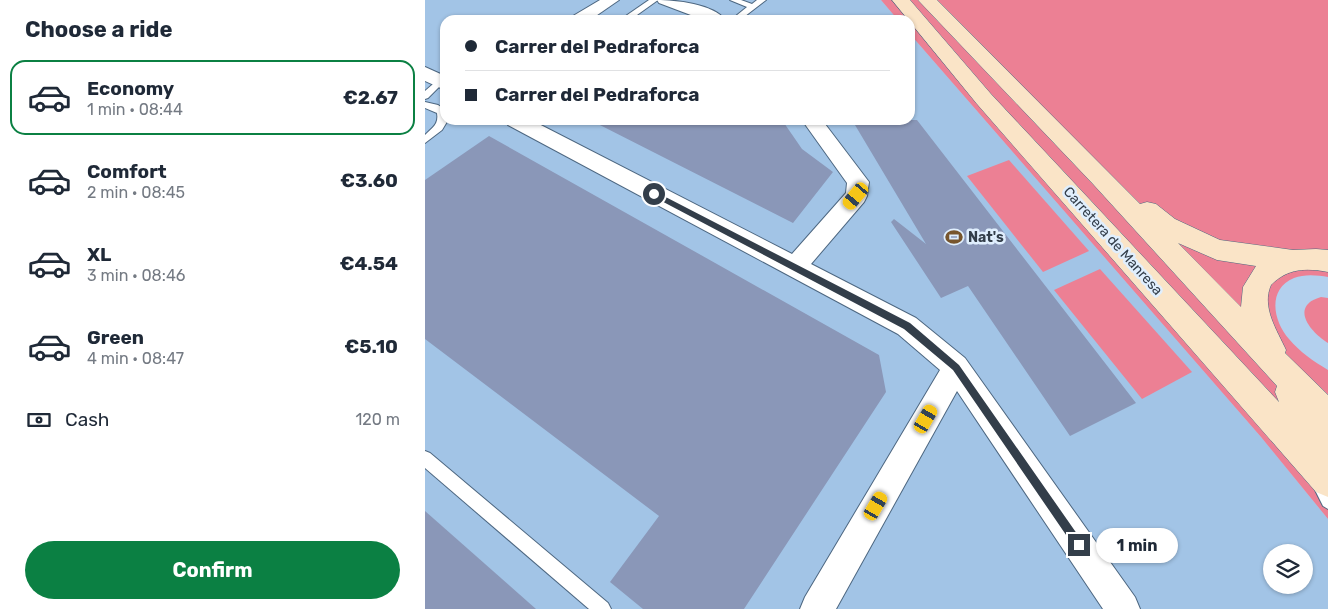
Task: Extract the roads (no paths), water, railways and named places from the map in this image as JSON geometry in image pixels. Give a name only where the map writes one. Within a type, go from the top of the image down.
[{"type":"main road","name":"Carretera de Manresa","points":[[901,0],[914,15]]},
{"type":"main road","points":[[927,0],[1101,178],[1282,370],[1328,416]]},
{"type":"main road","name":"Carretera de Manresa","points":[[915,17],[984,99],[1321,461]]},
{"type":"main road","points":[[1028,146],[1080,190],[1246,352],[1282,370],[1328,389]]},
{"type":"main road","points":[[1101,178],[1166,226],[1217,250],[1294,260]]},
{"type":"main road","points":[[1321,461],[1297,411],[1282,370],[1257,318],[1254,300],[1257,284],[1267,270],[1287,260],[1319,259],[1328,261]]},
{"type":"street","points":[[587,15],[611,0]]},
{"type":"street","points":[[665,0],[707,15]]},
{"type":"street","points":[[524,125],[907,326],[956,368],[1123,609]]},
{"type":"street","points":[[794,268],[856,196],[858,182],[816,125]]},
{"type":"street","points":[[817,609],[956,368]]},
{"type":"lane","points":[[632,15],[654,0]]},
{"type":"lane","points":[[734,0],[753,7]]},
{"type":"lane","points":[[742,15],[762,0]]},
{"type":"lane","points":[[425,96],[437,79]]},
{"type":"lane","points":[[425,105],[440,110]]},
{"type":"lane","points":[[425,140],[441,125]]},
{"type":"lane","points":[[425,458],[602,609]]},
{"type":"lane","points":[[1321,461],[1328,501]]},
{"type":"place","name":"Nat's","points":[[954,237]]}]
